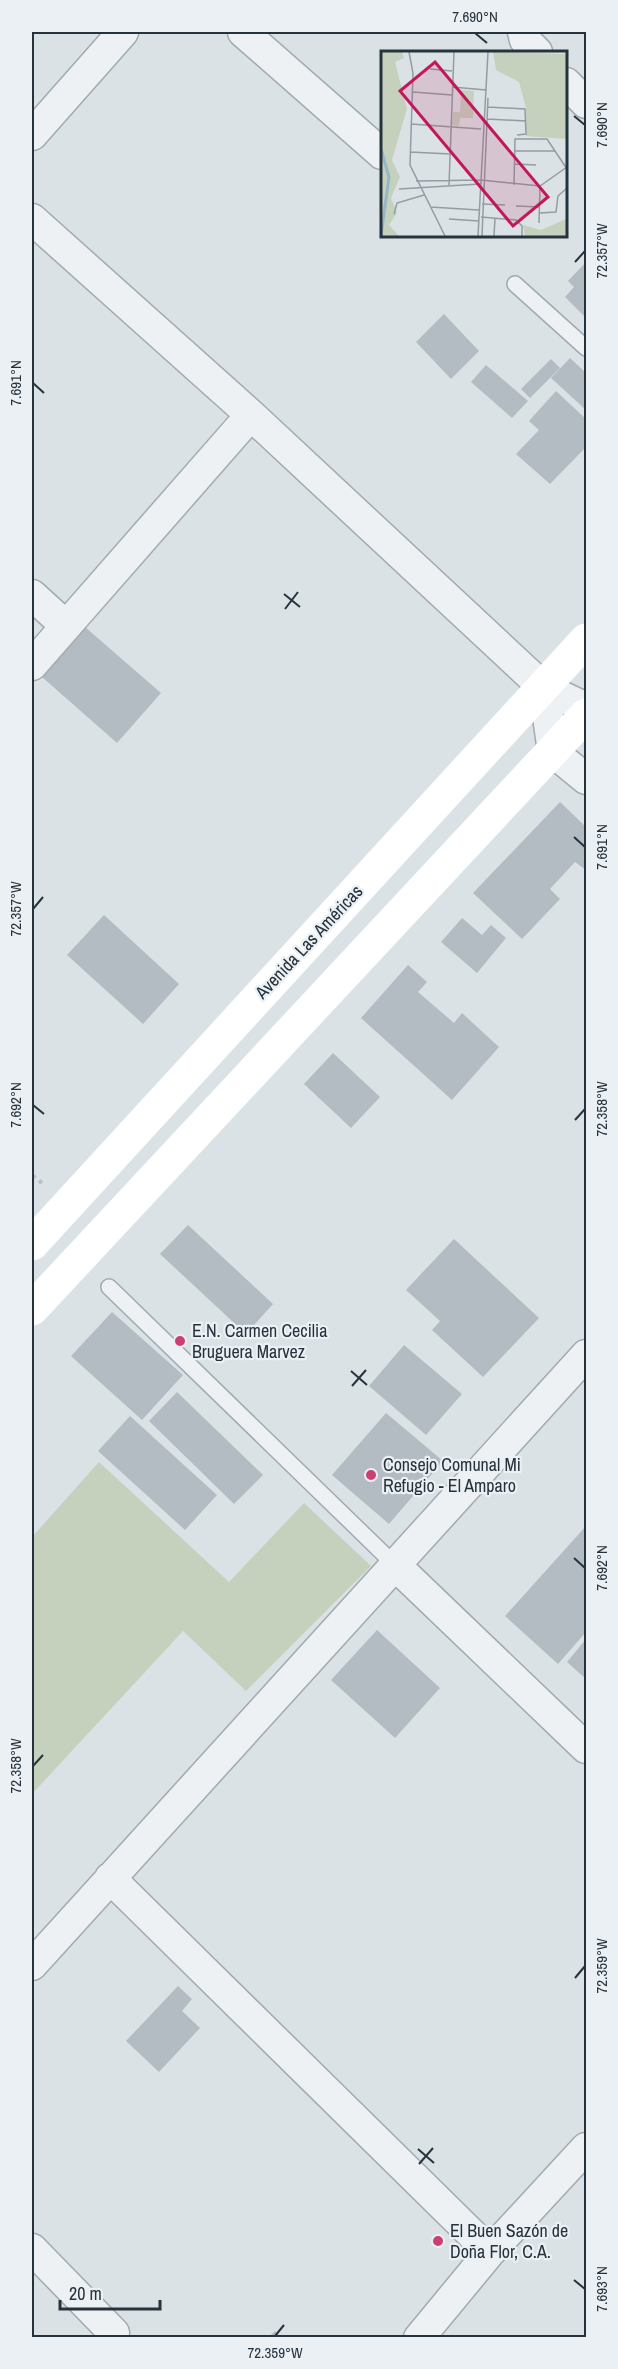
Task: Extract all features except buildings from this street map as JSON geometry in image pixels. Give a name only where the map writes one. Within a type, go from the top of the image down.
[{"type":"main road","name":"Avenida Las Américas","points":[[32,1244],[586,640]]},
{"type":"main road","points":[[32,1309],[554,752],[586,715]]},
{"type":"street","points":[[32,135],[123,32]]},
{"type":"street","points":[[243,32],[381,153]]},
{"type":"street","points":[[523,32],[525,40],[536,51]]},
{"type":"street","points":[[567,84],[586,104]]},
{"type":"street","points":[[32,219],[250,415],[544,688],[586,708]]},
{"type":"street","points":[[32,665],[250,415]]},
{"type":"street","points":[[32,595],[66,626]]},
{"type":"street","points":[[544,688],[554,752],[586,779]]},
{"type":"street","points":[[35,1953],[110,1878],[586,1355]]},
{"type":"street","points":[[394,1564],[586,1748]]},
{"type":"street","points":[[110,1878],[490,2252]]},
{"type":"street","points":[[419,2337],[490,2252],[586,2148]]},
{"type":"street","points":[[37,2267],[114,2333]]},
{"type":"lane","points":[[515,284],[586,348]]},
{"type":"lane","points":[[109,1287],[394,1564]]},
{"type":"green space","points":[[99,1462],[229,1582],[304,1503],[371,1566],[246,1691],[183,1631],[32,1794],[32,1537]]},
{"type":"place","name":"E.N. Carmen Cecilia Bruguera Marvez","points":[[180,1341]]},
{"type":"place","name":"Consejo Comunal Mi Refugio - El Amparo","points":[[371,1475]]},
{"type":"place","name":"El Buen Sazón de Doña Flor, C.A.","points":[[438,2241]]}]
